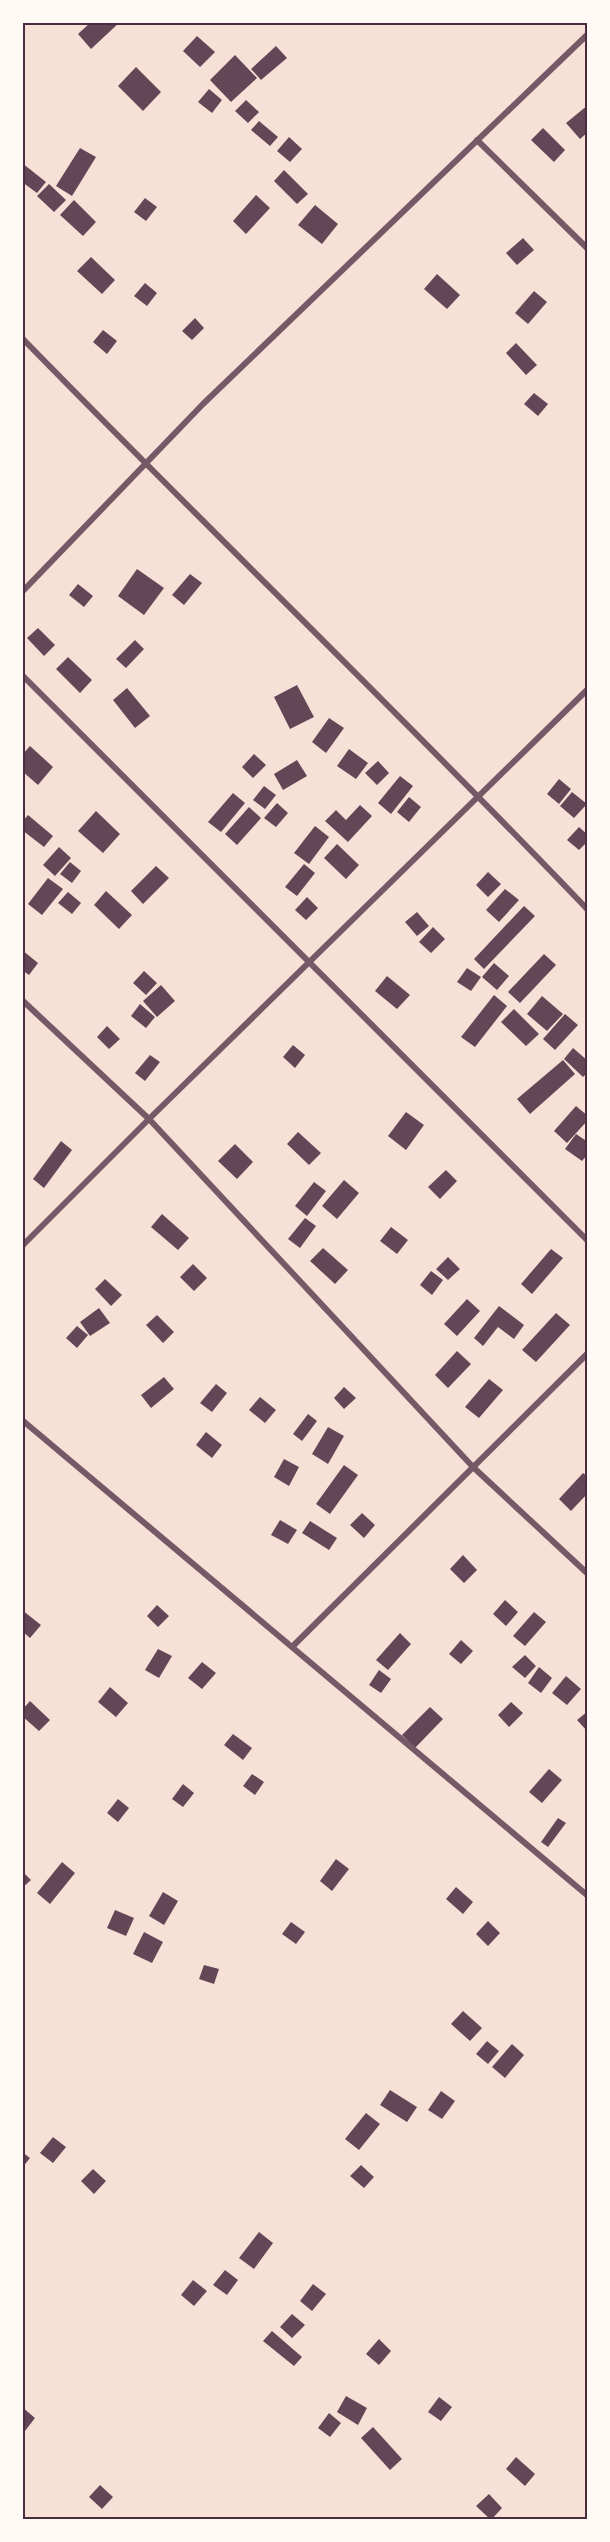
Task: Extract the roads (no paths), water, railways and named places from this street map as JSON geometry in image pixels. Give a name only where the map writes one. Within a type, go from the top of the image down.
[{"type":"street","points":[[22,592],[202,404],[588,34]]},
{"type":"street","points":[[477,140],[588,249]]},
{"type":"street","points":[[22,338],[145,464],[479,796],[588,910]]},
{"type":"street","points":[[22,675],[588,1242]]},
{"type":"street","points":[[22,1246],[588,689]]},
{"type":"street","points":[[22,1000],[149,1119],[473,1467],[588,1574]]},
{"type":"street","points":[[294,1646],[588,1353]]},
{"type":"street","points":[[22,1420],[294,1646],[588,1896]]}]
